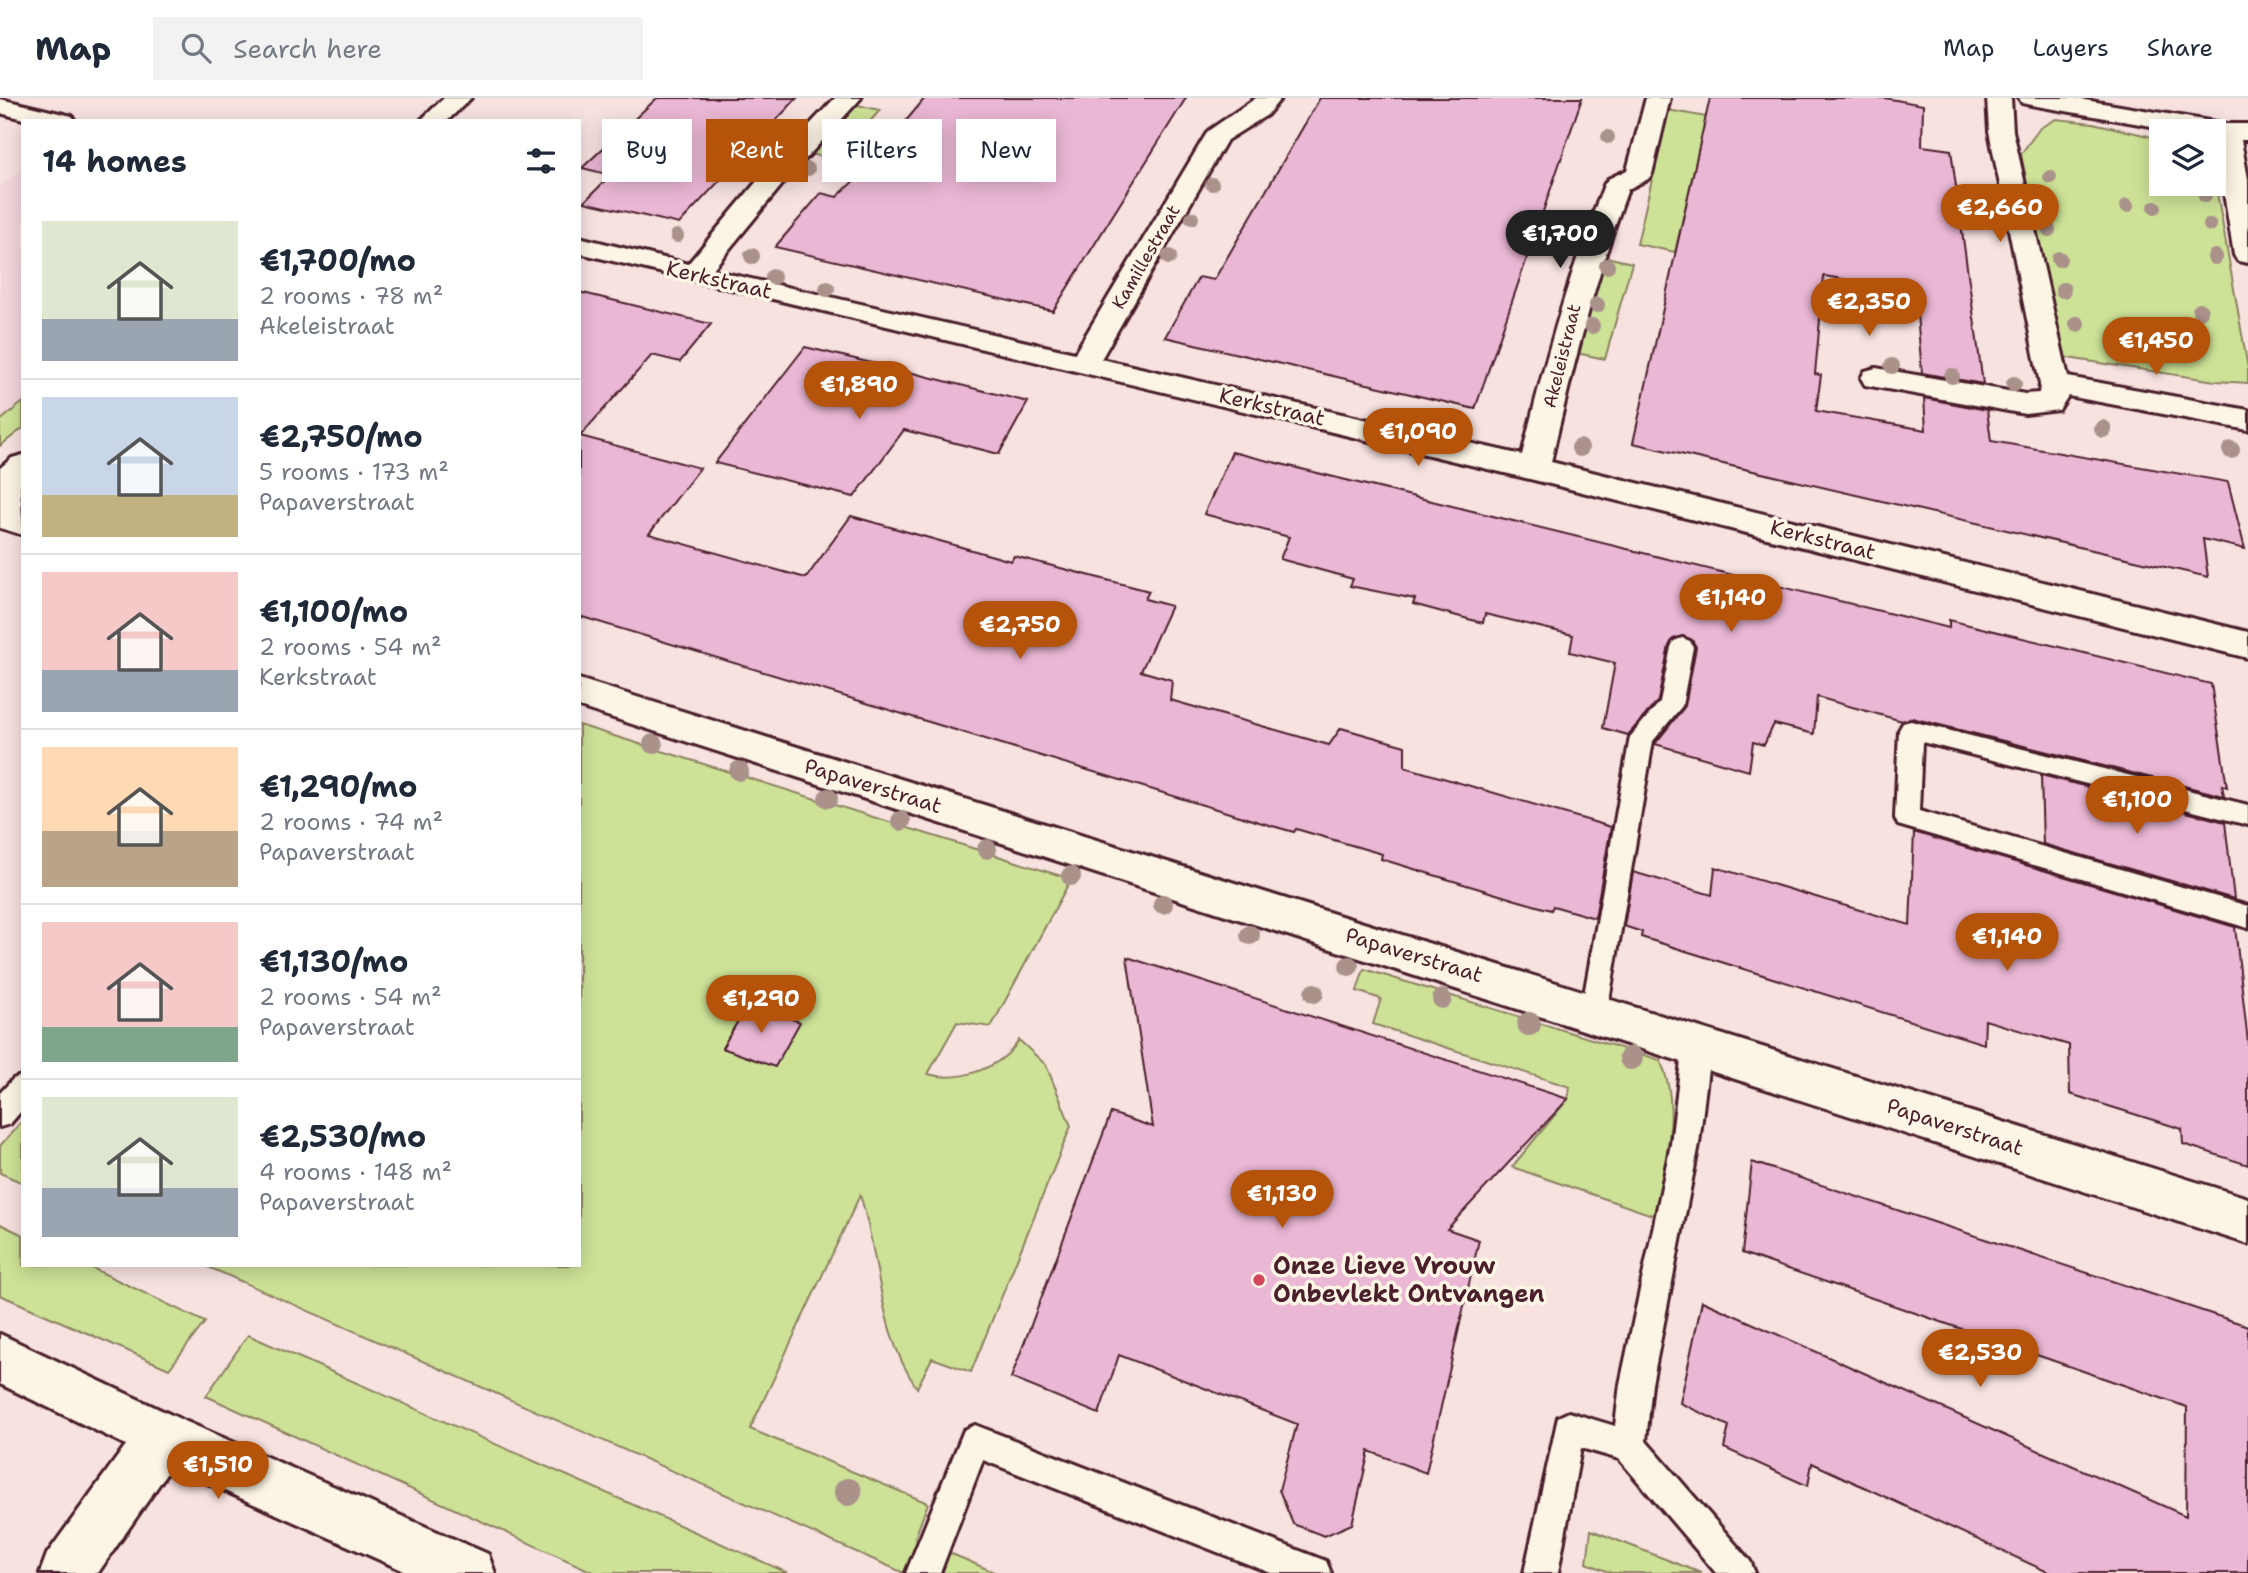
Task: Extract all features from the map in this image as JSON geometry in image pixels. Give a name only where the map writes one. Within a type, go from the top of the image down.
[{"type":"street","points":[[434,119],[459,98]]},
{"type":"street","points":[[694,274],[772,180],[849,98]]},
{"type":"street","name":"Kamillestraat","points":[[1084,363],[1217,136],[1230,124],[1256,113],[1269,98]]},
{"type":"street","name":"Akeleistraat","points":[[1534,468],[1561,353],[1590,255],[1617,185],[1639,174],[1658,98]]},
{"type":"street","points":[[1876,378],[2025,404],[2053,399],[2055,384],[2001,131],[1999,98]]},
{"type":"street","points":[[2031,98],[2238,132],[2248,255]]},
{"type":"street","points":[[0,106],[55,119]]},
{"type":"street","name":"Kerkstraat","points":[[581,246],[1534,468],[2248,645]]},
{"type":"street","points":[[2055,384],[2248,420]]},
{"type":"street","points":[[13,474],[5,518],[21,522]]},
{"type":"street","name":"Papaverstraat","points":[[581,694],[1697,1044],[2248,1222]]},
{"type":"street","points":[[0,1358],[162,1437],[470,1573]]},
{"type":"street","points":[[66,1573],[162,1437]]},
{"type":"lane","points":[[1594,1012],[1642,737],[1671,706],[1682,648]]},
{"type":"lane","points":[[2248,815],[1911,730],[1908,818],[2248,917]]},
{"type":"lane","points":[[1629,1446],[1636,1384],[1685,1143],[1697,1044]]},
{"type":"lane","points":[[0,1114],[21,1090]]},
{"type":"lane","points":[[1542,1573],[1569,1428],[1629,1446],[1738,1573]]},
{"type":"lane","points":[[923,1573],[975,1441],[1314,1573]]},
{"type":"shaded area","points":[[21,171],[21,404],[0,420],[0,186]]},
{"type":"green space","points":[[853,104],[880,110],[872,119],[840,119]]},
{"type":"green space","points":[[1668,110],[1706,117],[1675,252],[1637,244]]},
{"type":"green space","points":[[2056,119],[2093,123],[2149,136],[2149,196],[2218,196],[2248,368],[2248,383],[2215,381],[2062,357],[2021,154],[2040,128]]},
{"type":"green space","points":[[822,139],[822,156],[809,154]]},
{"type":"green space","points":[[1602,256],[1632,263],[1605,359],[1572,352]]},
{"type":"green space","points":[[21,404],[21,430],[0,446],[0,421]]},
{"type":"green space","points":[[581,726],[1071,879],[991,1027],[957,1022],[928,1074],[953,1076],[979,1071],[1002,1058],[1019,1040],[1046,1065],[1071,1126],[971,1372],[932,1358],[917,1388],[894,1343],[860,1195],[750,1429],[928,1503],[915,1538],[996,1573],[904,1573],[209,1267],[581,1267]]},
{"type":"green space","points":[[1364,969],[1660,1060],[1667,1078],[1671,1117],[1655,1216],[1512,1167],[1568,1099],[1570,1087],[1373,1024],[1381,999],[1357,991]]},
{"type":"green space","points":[[21,1122],[21,1182],[0,1173],[0,1146]]},
{"type":"green space","points":[[0,1224],[21,1234],[21,1267],[90,1267],[205,1322],[169,1369],[0,1295]]},
{"type":"green space","points":[[248,1335],[788,1573],[595,1573],[206,1396]]},
{"type":"green space","points":[[1591,1530],[1701,1573],[1611,1573],[1587,1563]]},
{"type":"building","points":[[657,98],[797,98],[777,119],[706,119],[706,182],[718,182],[679,224],[584,202],[604,182],[692,182],[692,119],[634,119]]},
{"type":"building","points":[[925,98],[1186,98],[1053,311],[775,247],[821,193],[837,197],[853,182],[942,182],[942,119],[908,119]]},
{"type":"building","points":[[1320,98],[1582,98],[1475,409],[1165,337],[1199,277],[1214,280]]},
{"type":"building","points":[[1710,98],[1885,98],[1923,105],[1922,146],[1951,150],[1983,384],[1922,373],[1915,291],[1824,276],[1815,374],[1821,375],[1816,411],[1926,430],[1924,398],[1987,410],[1991,441],[2228,482],[2245,549],[2203,539],[2208,577],[1633,443]]},
{"type":"building","points":[[602,149],[602,173],[582,168]]},
{"type":"building","points":[[581,292],[711,324],[680,362],[652,355],[581,435]]},
{"type":"building","points":[[805,347],[1028,402],[999,454],[904,430],[854,497],[715,463]]},
{"type":"building","points":[[581,436],[700,468],[649,534],[806,578],[851,516],[1011,561],[1014,556],[1149,591],[1145,599],[1171,606],[1141,671],[1172,680],[1170,700],[1329,745],[1341,728],[1405,746],[1405,767],[1611,827],[1595,918],[1553,906],[1551,910],[1381,859],[1382,854],[1296,829],[1294,832],[581,617]]},
{"type":"building","points":[[1232,452],[1949,628],[1949,620],[2211,684],[2227,787],[2222,785],[2224,796],[1912,718],[1902,721],[1817,697],[1814,734],[1774,724],[1764,745],[1753,742],[1749,771],[1655,744],[1685,706],[1696,647],[1692,640],[1683,636],[1673,639],[1669,646],[1658,701],[1628,735],[1603,728],[1615,663],[1570,652],[1573,635],[1485,614],[1483,623],[1413,604],[1415,599],[1350,586],[1353,579],[1280,559],[1289,537],[1204,514]]},
{"type":"building","points":[[2041,775],[2225,822],[2234,899],[2043,844]]},
{"type":"building","points":[[1914,832],[2235,927],[2248,1042],[2248,1165],[2183,1144],[2182,1129],[2070,1094],[2069,1045],[1985,1020],[1984,1044],[1641,937],[1642,932],[1624,926],[1633,872],[1712,895],[1715,867],[1910,925]]},
{"type":"building","name":"Onze Lieve Vrouw Onbevlekt Ontvangen","points":[[1127,957],[1568,1099],[1447,1229],[1479,1240],[1426,1473],[1369,1451],[1352,1524],[1324,1536],[1293,1524],[1279,1490],[1297,1424],[1119,1355],[1099,1414],[1011,1378],[1111,1113],[1153,1127]]},
{"type":"building","points":[[748,1004],[800,1022],[775,1067],[722,1048]]},
{"type":"building","points":[[1752,1162],[2248,1326],[2248,1573],[2050,1573],[1812,1463],[1808,1486],[1724,1448],[1729,1426],[1680,1403],[1702,1301],[2186,1516],[2187,1407],[1742,1253]]},
{"type":"place","name":"Onze Lieve Vrouw Onbevlekt Ontvangen","points":[[1259,1280]]}]
